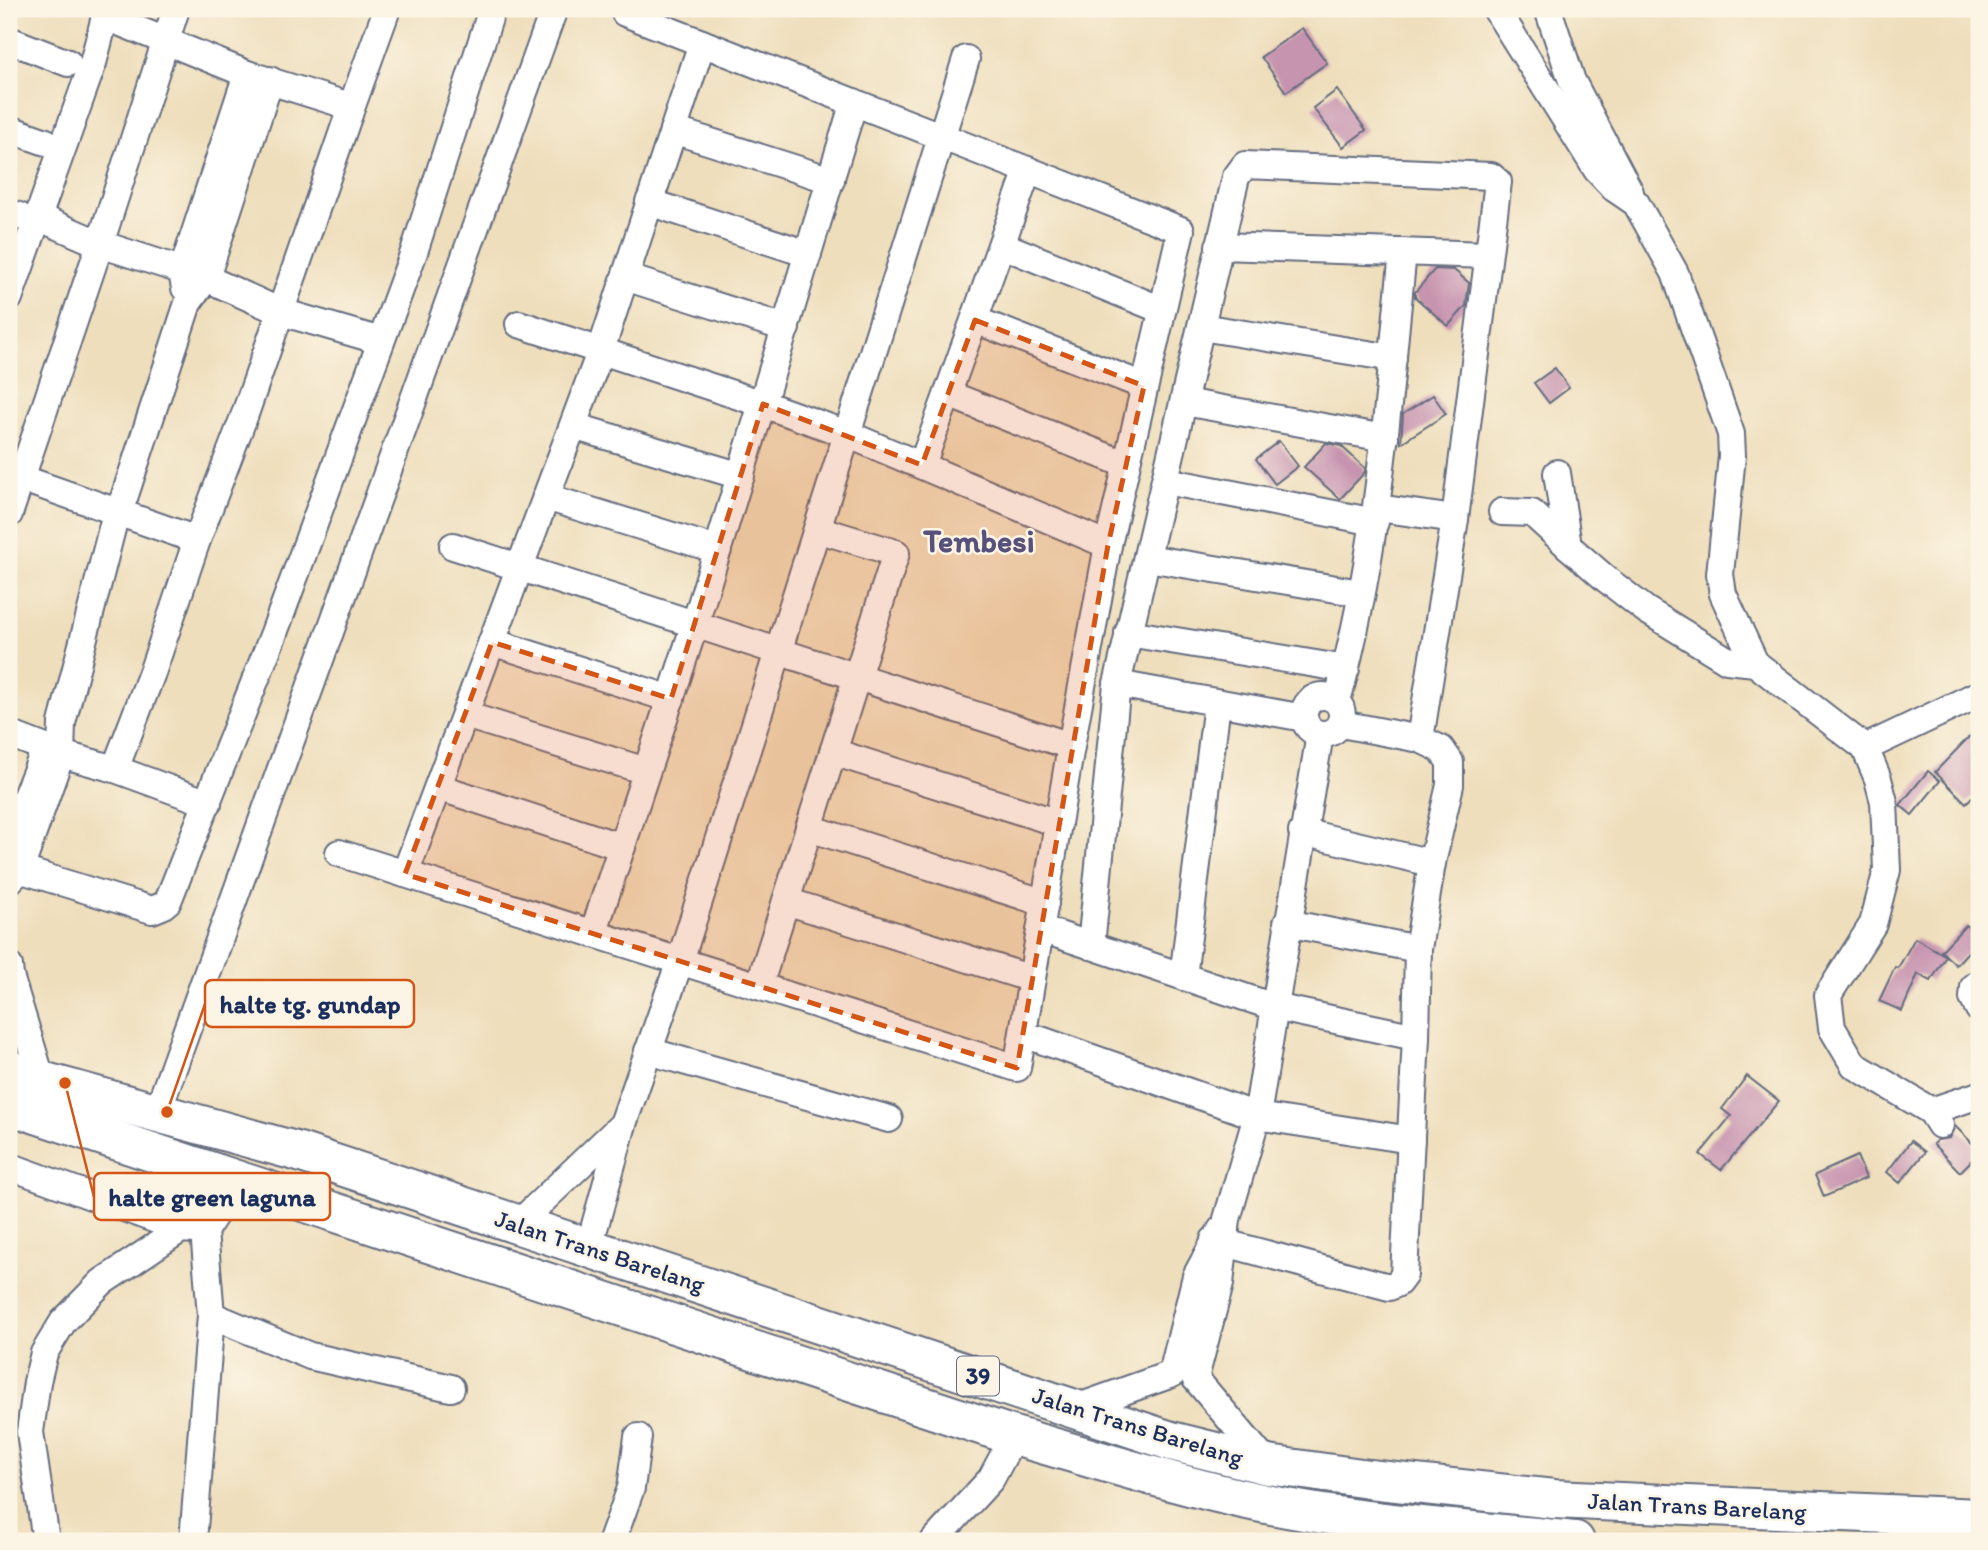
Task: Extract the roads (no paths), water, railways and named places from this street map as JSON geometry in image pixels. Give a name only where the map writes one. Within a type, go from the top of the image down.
[{"type":"highway","name":"Jalan Trans Barelang","points":[[26,1076],[299,1152],[1171,1441],[1268,1465],[1554,1499],[1979,1518]]},
{"type":"highway","name":"Jalan Trans Barelang","points":[[9,1105],[1014,1436],[1184,1484],[1269,1504],[1370,1521],[1558,1540]]},
{"type":"street","points":[[9,514],[14,476],[100,244],[176,9]]},
{"type":"street","points":[[115,769],[245,414],[387,9]]},
{"type":"street","points":[[259,77],[194,275],[188,303],[124,498],[116,513],[62,723],[13,872],[152,910],[168,901],[176,886],[274,634],[414,252],[492,9]]},
{"type":"street","points":[[158,1113],[554,9]]},
{"type":"street","points":[[1496,9],[1597,170],[1614,188],[1636,203]]},
{"type":"street","points":[[1548,9],[1572,81],[1675,273],[1731,434],[1732,465],[1720,574],[1723,594],[1755,663],[1865,748],[1878,779],[1884,803],[1887,870],[1873,924],[1828,995],[1832,1028],[1854,1065],[1935,1118],[1979,1095]]},
{"type":"street","points":[[9,298],[22,215],[93,63],[106,12],[166,40],[259,77],[340,103],[349,114]]},
{"type":"street","points":[[339,853],[1017,1068],[1108,545],[1181,230],[625,13]]},
{"type":"street","points":[[9,40],[68,63]]},
{"type":"street","points":[[405,874],[601,350],[702,43]]},
{"type":"street","points":[[589,1247],[623,1124],[680,961],[966,60]]},
{"type":"street","points":[[593,934],[695,624],[854,102]]},
{"type":"street","points":[[9,129],[46,142]]},
{"type":"street","points":[[673,130],[831,180]]},
{"type":"street","points":[[1091,946],[1117,684],[1236,177],[1245,165],[1491,176],[1497,182],[1455,519],[1420,739]]},
{"type":"street","points":[[922,465],[1028,170]]},
{"type":"street","points":[[649,202],[808,254]]},
{"type":"street","points":[[22,215],[194,275],[281,312],[381,341]]},
{"type":"street","points":[[1002,245],[1162,310]]},
{"type":"street","points":[[1219,246],[1488,255]]},
{"type":"street","points":[[1184,1376],[1196,1276],[1222,1235],[1257,1116],[1302,832],[1325,719],[1346,669],[1361,593],[1376,515],[1404,252]]},
{"type":"street","points":[[625,277],[786,328]]},
{"type":"street","points":[[975,320],[1144,386]]},
{"type":"street","points":[[519,324],[847,434],[1108,545]]},
{"type":"street","points":[[1201,327],[1393,358]]},
{"type":"street","points":[[948,394],[1125,464]]},
{"type":"street","points":[[1184,402],[1385,438]]},
{"type":"street","points":[[573,426],[741,476]]},
{"type":"street","points":[[1557,473],[1568,546]]},
{"type":"street","points":[[14,476],[197,540]]},
{"type":"street","points":[[1166,481],[1376,515],[1455,519]]},
{"type":"street","points":[[547,497],[718,550]]},
{"type":"street","points":[[1502,512],[1532,513],[1626,595],[1687,637],[1727,660],[1755,663]]},
{"type":"street","points":[[758,986],[896,553],[817,530]]},
{"type":"street","points":[[453,546],[1071,746]]},
{"type":"street","points":[[1147,558],[1361,593]]},
{"type":"street","points":[[1128,634],[1346,669]]},
{"type":"street","points":[[492,642],[671,699]]},
{"type":"street","points":[[1117,684],[1217,703],[1325,719],[1420,739],[1441,749],[1450,762],[1450,785],[1432,863],[1418,949],[1404,1275],[1398,1283],[1389,1287],[1222,1235]]},
{"type":"street","points":[[1865,748],[1979,694]]},
{"type":"street","points":[[1183,977],[1217,703]]},
{"type":"street","points":[[465,715],[646,771]]},
{"type":"street","points":[[9,734],[53,752],[115,769],[208,803]]},
{"type":"street","points":[[9,838],[53,752]]},
{"type":"street","points":[[833,752],[1058,823]]},
{"type":"street","points":[[438,787],[622,847]]},
{"type":"street","points":[[809,828],[1045,903]]},
{"type":"street","points":[[1302,832],[1432,863]]},
{"type":"street","points":[[786,901],[1032,979]]},
{"type":"street","points":[[1287,923],[1418,949]]},
{"type":"street","points":[[1056,934],[1273,1007],[1416,1037]]},
{"type":"street","points":[[9,973],[26,1076]]},
{"type":"street","points":[[1979,983],[1974,987],[1973,998],[1979,1009]]},
{"type":"street","points":[[1038,1039],[1257,1116],[1411,1140]]},
{"type":"street","points":[[648,1051],[889,1119]]},
{"type":"street","points":[[518,1224],[623,1124]]},
{"type":"street","points":[[9,1166],[193,1230]]},
{"type":"street","points":[[46,1541],[30,1432],[44,1353],[63,1322],[102,1282],[193,1230],[225,1199],[232,1177]]},
{"type":"street","points":[[193,1230],[211,1315],[193,1541]]},
{"type":"street","points":[[211,1315],[310,1356],[451,1388]]},
{"type":"street","points":[[1076,1408],[1184,1376]]},
{"type":"street","points":[[1184,1376],[1273,1472],[1269,1504]]},
{"type":"street","points":[[934,1541],[991,1479],[1014,1436]]},
{"type":"street","points":[[611,1541],[631,1488],[638,1437]]},
{"type":"place","name":"halte green laguna","points":[[65,1083]]},
{"type":"place","name":"halte tg. gundap","points":[[167,1112]]},
{"type":"district","name":"Tembesi","points":[[979,541]]}]
